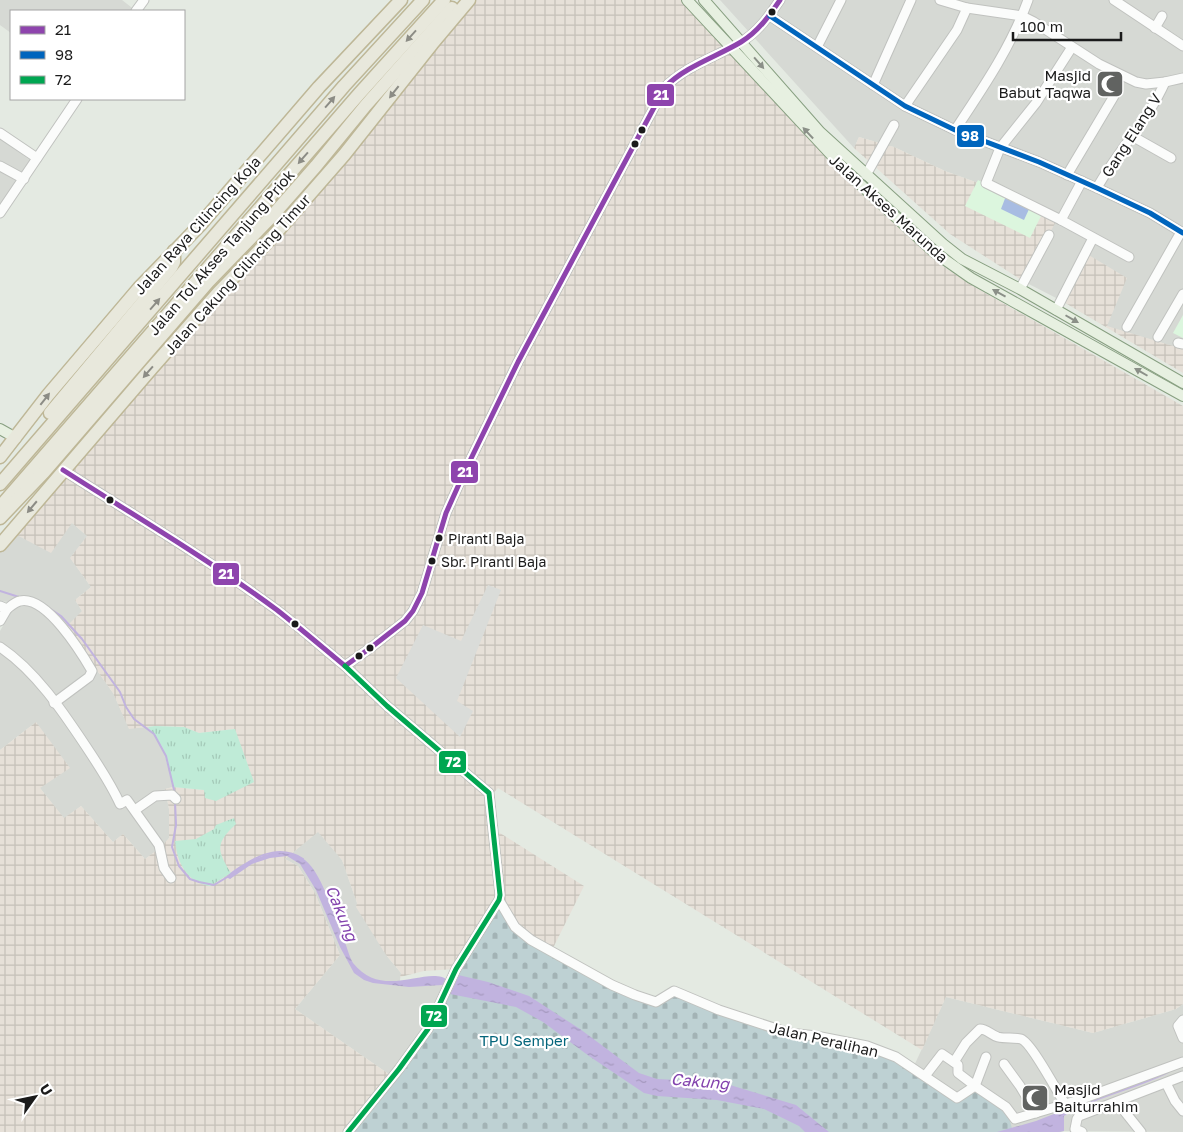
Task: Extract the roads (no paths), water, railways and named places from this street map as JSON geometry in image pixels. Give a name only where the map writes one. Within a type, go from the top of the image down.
[{"type":"highway","name":"Jalan Raya Cilincing Koja","points":[[0,457],[48,395],[139,288],[212,211],[319,87],[401,0]]},
{"type":"highway","name":"Jalan Tol Akses Tanjung Priok","points":[[0,484],[344,86],[423,0]]},
{"type":"highway","name":"Jalan Tol Akses Tanjung Priok","points":[[0,506],[358,94],[444,0]]},
{"type":"highway","points":[[0,518],[44,472],[208,282],[273,215],[404,60],[460,0]]},
{"type":"highway","name":"Jalan Cakung Cilincing Timur","points":[[0,545],[218,293],[275,234],[344,155],[469,0]]},
{"type":"highway","points":[[31,447],[35,431],[171,268],[174,262],[174,251]]},
{"type":"main road","name":"Jalan Akses Marunda","points":[[687,0],[850,175],[934,252],[971,278],[1183,396]]},
{"type":"main road","name":"Jalan Akses Marunda","points":[[704,0],[820,132],[943,244],[962,259],[1056,310],[1183,383]]},
{"type":"main road","points":[[0,429],[16,438]]},
{"type":"street","points":[[817,47],[841,0]]},
{"type":"street","points":[[873,85],[911,0]]},
{"type":"street","points":[[940,0],[967,8],[1022,16],[1099,64],[1128,79],[1146,84],[1165,82],[1182,76]]},
{"type":"street","points":[[955,130],[1007,49],[1028,0]]},
{"type":"street","points":[[1114,0],[1183,46]]},
{"type":"street","points":[[344,666],[374,646],[405,621],[413,611],[422,593],[446,513],[464,473],[518,362],[665,87],[682,72],[741,42],[755,32],[770,16],[777,1]]},
{"type":"street","points":[[906,106],[957,30],[967,8]]},
{"type":"street","points":[[770,16],[906,106],[955,130],[1082,181],[1150,213],[1182,232],[1127,327]]},
{"type":"street","points":[[1155,28],[1162,16]]},
{"type":"street","points":[[1072,47],[1036,103],[1000,148],[986,183],[1061,220],[1129,257]]},
{"type":"street","name":"Gang Elang V","points":[[1097,188],[1165,82]]},
{"type":"street","points":[[1067,175],[1114,96]]},
{"type":"street","points":[[0,212],[77,100]]},
{"type":"street","points":[[866,175],[894,125]]},
{"type":"street","points":[[0,133],[37,158]]},
{"type":"street","points":[[1132,136],[1172,158]]},
{"type":"street","points":[[0,166],[24,179]]},
{"type":"street","points":[[1061,220],[1082,181]]},
{"type":"street","points":[[1020,290],[1049,235]]},
{"type":"street","points":[[1056,310],[1093,238]]},
{"type":"street","points":[[1158,336],[1183,294]]},
{"type":"street","points":[[63,470],[231,578],[276,610],[344,666],[387,706],[489,793],[500,892],[498,900],[455,972],[428,1029],[399,1069],[348,1132]]},
{"type":"street","points":[[0,621],[4,608],[18,601],[27,600],[38,605],[58,622],[73,641],[92,671],[89,677],[54,703]]},
{"type":"street","points":[[0,647],[29,673],[54,703],[105,776],[120,804],[127,800],[159,845],[164,868],[172,878]]},
{"type":"street","points":[[134,810],[155,796],[172,795],[176,799]]},
{"type":"street","name":"Jalan Peralihan","points":[[498,900],[515,927],[531,940],[612,985],[635,995],[656,1002],[674,991],[719,1010],[790,1033],[867,1046],[896,1057],[957,1098],[975,1086]]},
{"type":"street","points":[[1183,1020],[1178,1026],[1183,1038]]},
{"type":"street","points":[[954,1062],[966,1043],[980,1029],[984,1029],[997,1037],[1008,1039],[1020,1038],[1025,1040],[1033,1050],[1066,1104]]},
{"type":"street","points":[[925,1076],[940,1054],[958,1065],[958,1073],[1006,1107],[1016,1119],[1066,1104],[1102,1100],[1116,1102],[1183,1076]]},
{"type":"street","points":[[975,1086],[986,1057]]},
{"type":"street","points":[[1082,1132],[1075,1129],[1078,1117],[1102,1100],[1183,1062]]},
{"type":"street","points":[[1004,1064],[1036,1113]]},
{"type":"street","points":[[1166,1083],[1175,1101],[1183,1111]]},
{"type":"street","points":[[1116,1102],[1141,1132]]},
{"type":"water","points":[[276,852],[298,856],[312,867],[323,887],[352,961],[365,974],[378,980],[392,981],[430,976],[440,977],[449,981],[447,988],[443,985],[409,987],[373,983],[364,980],[354,973],[340,947],[316,890],[300,864],[287,856],[270,858],[252,864],[230,879],[226,877],[237,868],[249,862]]},
{"type":"water","points":[[454,974],[488,982],[529,996],[580,1029],[639,1073],[657,1079],[720,1082],[796,1105],[829,1132],[805,1132],[799,1126],[764,1109],[717,1100],[657,1096],[644,1093],[543,1022],[516,1007],[445,993]]},
{"type":"water","points":[[1064,1110],[1064,1131],[997,1132],[1036,1121]]},
{"type":"waterway","name":"Cakung","points":[[0,591],[19,597]]},
{"type":"waterway","name":"Cakung","points":[[49,608],[61,616],[82,639],[120,692],[126,707],[134,719],[154,734],[166,756],[175,794]]},
{"type":"waterway","name":"Cakung","points":[[175,801],[176,825],[172,847],[179,866],[190,879],[199,882],[214,885],[229,876]]},
{"type":"waterway","name":"Cakung","points":[[243,866],[257,858],[280,852],[303,859]]},
{"type":"waterway","name":"Cakung","points":[[1062,1116],[1088,1103],[1168,1072]]},
{"type":"place","name":"Masjid Babut Taqwa","points":[[1110,84]]},
{"type":"place","name":"Piranti Baja","points":[[439,538]]},
{"type":"place","name":"Sbr. Piranti Baja","points":[[432,561]]},
{"type":"place","name":"Masjid Baiturrahim","points":[[1035,1098]]},
{"type":"park label","name":"TPU Semper","points":[[524,1040]]}]
